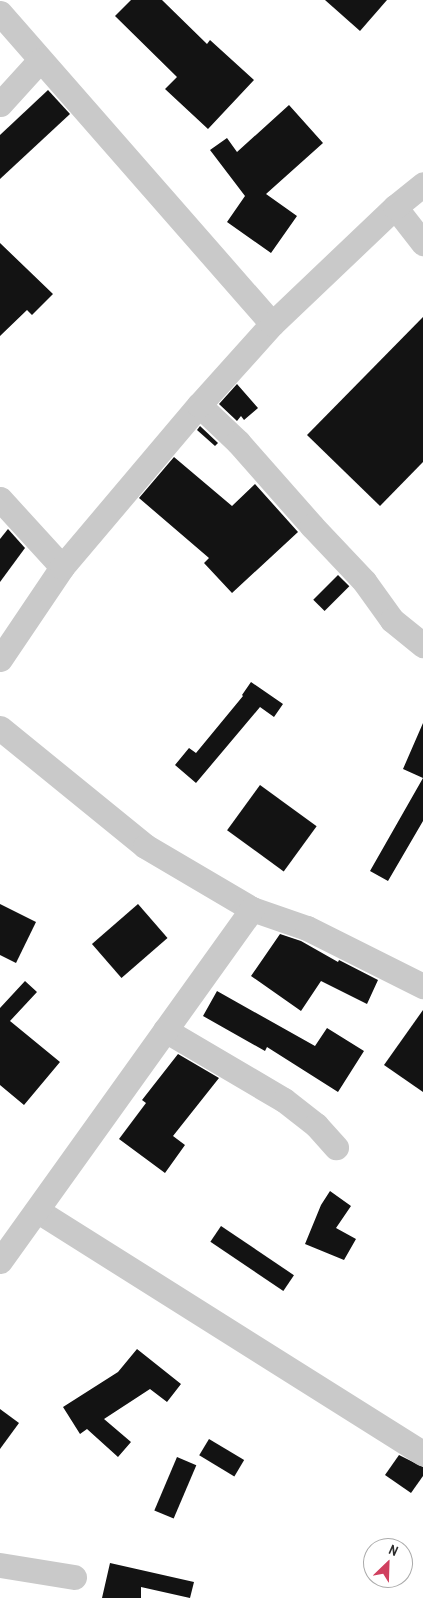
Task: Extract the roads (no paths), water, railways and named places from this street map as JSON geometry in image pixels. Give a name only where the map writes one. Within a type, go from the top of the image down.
[{"type":"street","points":[[0,13],[272,324]]},
{"type":"street","points":[[0,104],[40,60]]},
{"type":"street","points":[[0,659],[62,567],[199,405],[272,324],[395,207],[423,184]]},
{"type":"street","points":[[395,207],[423,243]]},
{"type":"street","points":[[199,405],[238,442],[364,581],[392,620],[423,645]]},
{"type":"street","points":[[0,499],[62,567]]},
{"type":"street","points":[[0,728],[145,846],[252,909],[307,928],[423,986]]},
{"type":"street","points":[[0,1261],[38,1211],[252,909]]},
{"type":"street","points":[[165,1030],[284,1100],[316,1124],[336,1147]]},
{"type":"street","points":[[38,1211],[423,1453]]},
{"type":"street","points":[[0,1565],[74,1577]]}]
